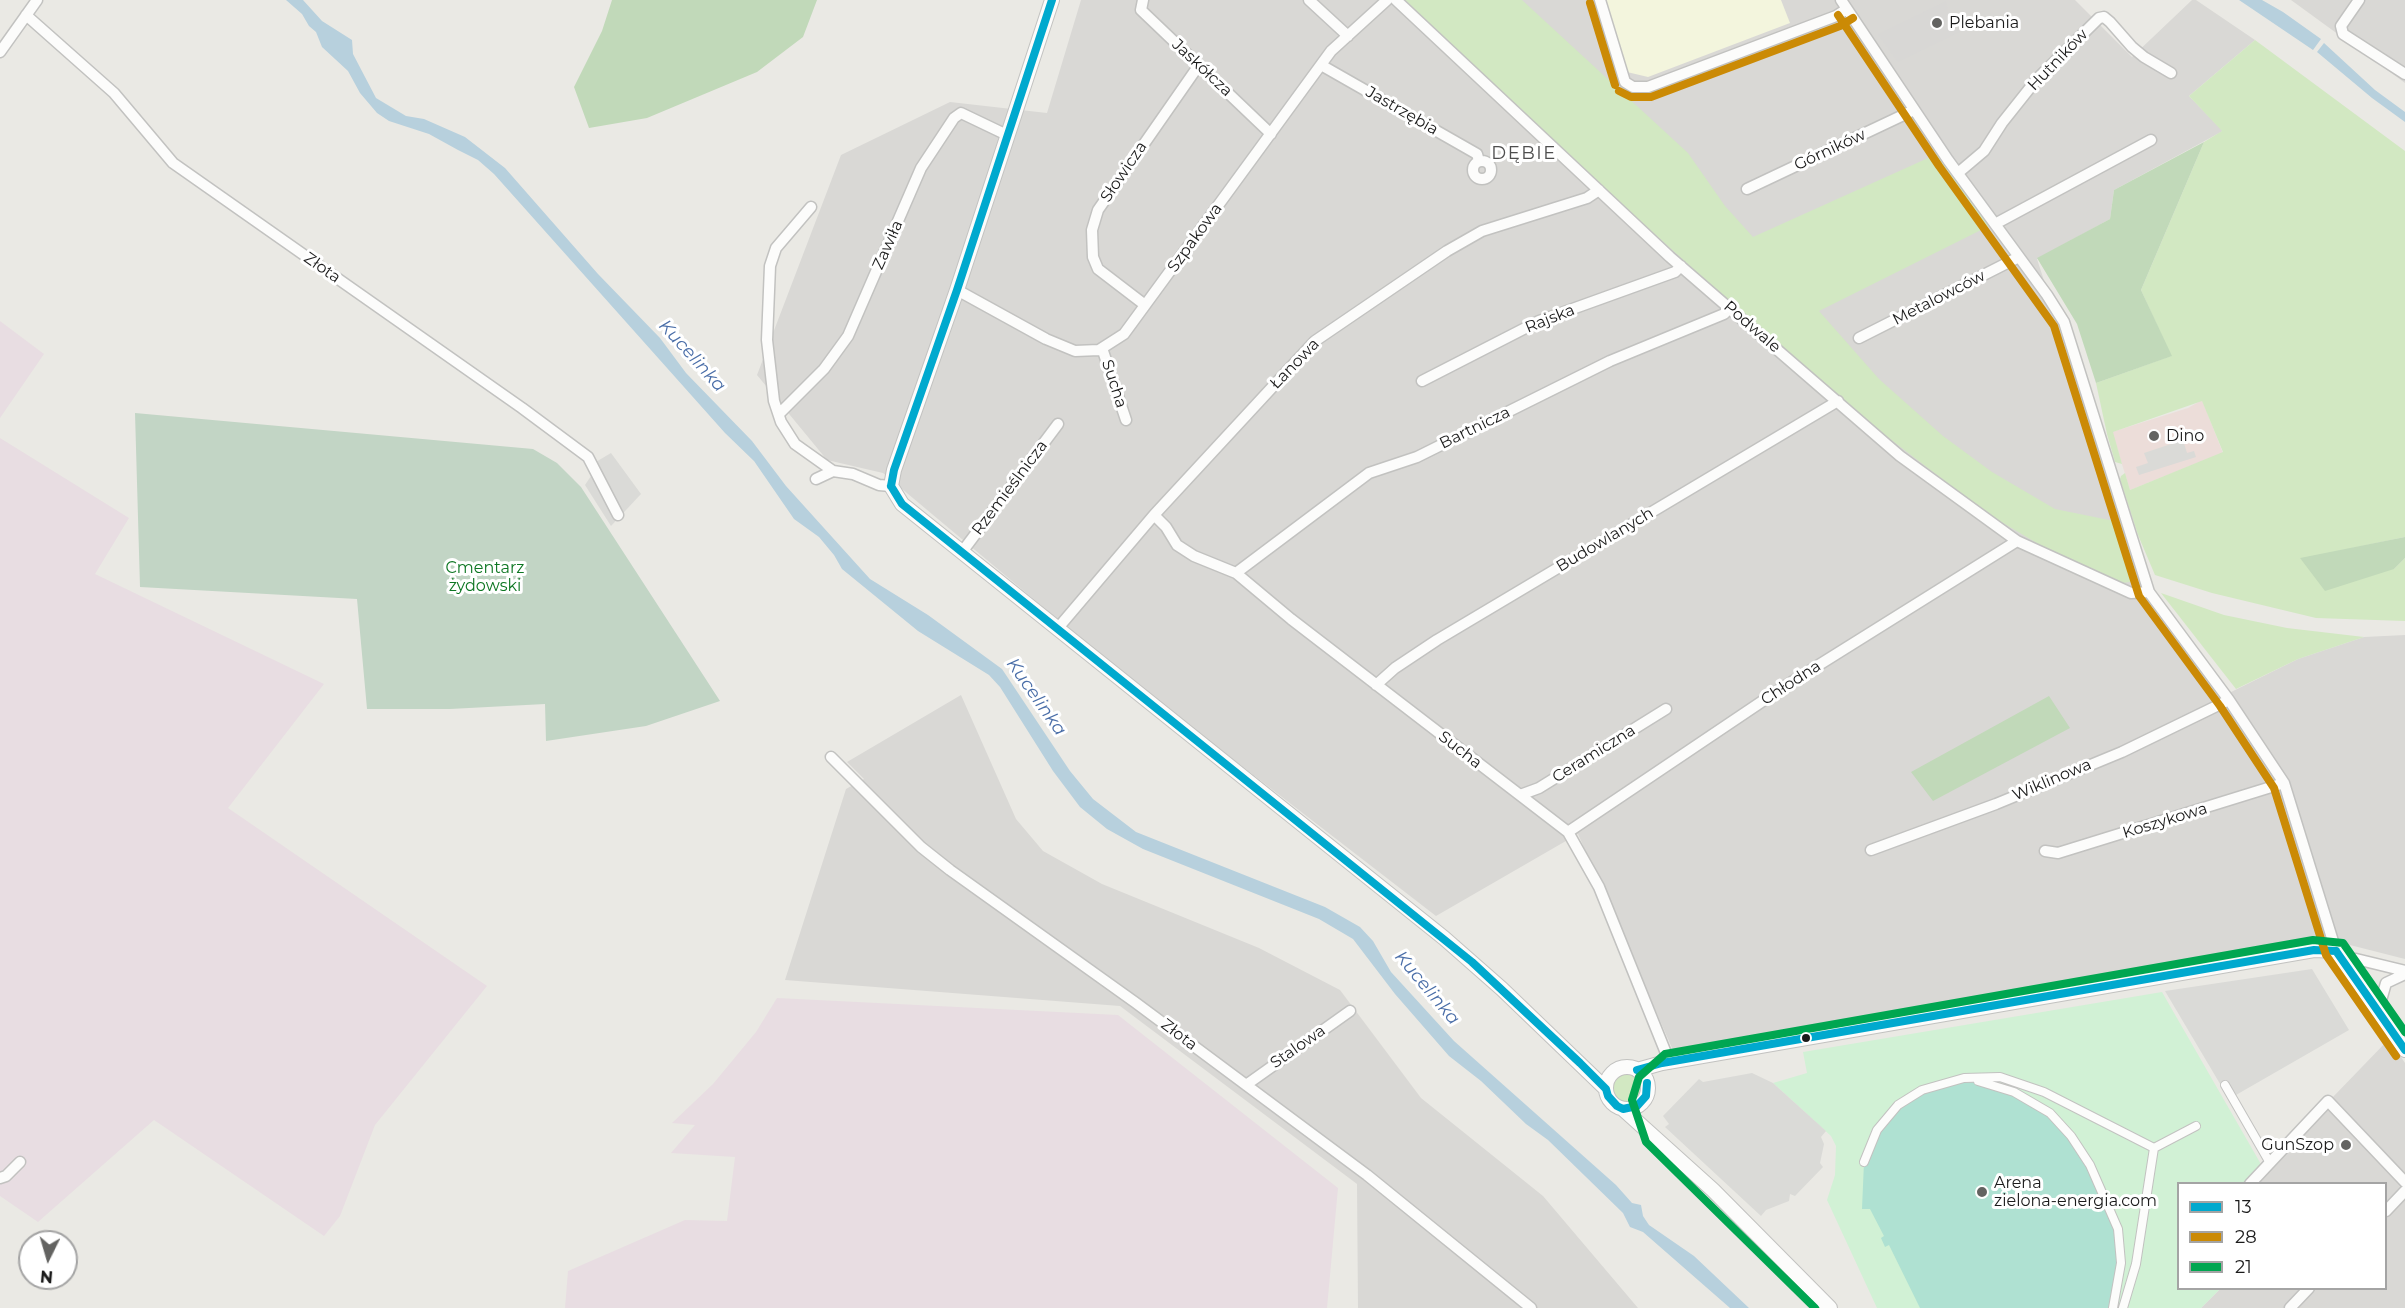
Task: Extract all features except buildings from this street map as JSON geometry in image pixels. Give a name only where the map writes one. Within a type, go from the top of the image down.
[{"type":"street","points":[[0,52],[37,0]]},
{"type":"street","points":[[1052,0],[957,290],[894,470],[891,486],[902,504],[1444,938],[1580,1063],[1606,1089],[1611,1102],[1623,1108],[1655,1136],[1830,1308]]},
{"type":"street","name":"Jaskółcza","points":[[1143,0],[1140,10],[1271,134]]},
{"type":"street","points":[[1309,0],[1348,36]]},
{"type":"street","name":"Szpakowa","points":[[1102,348],[1124,334],[1321,65],[1387,0]]},
{"type":"street","name":"Podwale","points":[[1396,0],[1681,266],[1900,456],[2017,541],[2131,593],[2149,592]]},
{"type":"street","points":[[1600,0],[1625,82],[1633,87],[1648,87],[1836,16],[1844,4],[1914,110],[2064,322],[2149,592],[2229,700],[2284,783],[2339,955],[2405,1050]]},
{"type":"street","points":[[2359,0],[2341,26],[2343,34],[2405,74]]},
{"type":"street","name":"Złota","points":[[27,15],[114,93],[173,163],[522,408],[588,458],[618,515]]},
{"type":"street","name":"Hutników","points":[[1958,173],[1984,151],[2002,123],[2037,79],[2099,18],[2104,17],[2132,48],[2171,73]]},
{"type":"street","name":"Słowicza","points":[[1145,306],[1098,269],[1093,257],[1092,230],[1098,210],[1199,65]]},
{"type":"street","name":"Jastrzębia","points":[[1321,65],[1477,154],[1479,161]]},
{"type":"street","name":"Górników","points":[[1747,189],[1914,110]]},
{"type":"street","name":"Zawiła","points":[[780,413],[824,369],[848,336],[921,168],[954,118],[961,113],[1007,135]]},
{"type":"street","points":[[1995,224],[2151,140]]},
{"type":"street","name":"Łanowa","points":[[1058,628],[1154,515],[1314,341],[1447,251],[1482,231],[1587,198],[1599,190]]},
{"type":"street","points":[[811,207],[776,248],[770,266],[767,340],[774,400],[781,422],[795,444],[833,471],[853,474],[879,485],[891,486]]},
{"type":"street","name":"Metalowców","points":[[1859,338],[2019,257]]},
{"type":"street","name":"Rajska","points":[[1422,381],[1539,321],[1675,272],[1681,266]]},
{"type":"street","points":[[957,290],[1046,339],[1075,351],[1102,348]]},
{"type":"street","name":"Bartnicza","points":[[1236,573],[1369,472],[1417,457],[1610,361],[1724,314],[1730,308]]},
{"type":"street","name":"Sucha","points":[[1102,348],[1126,420]]},
{"type":"street","name":"Budowlanych","points":[[1376,685],[1395,668],[1437,640],[1838,401]]},
{"type":"street","name":"Rzemieślnicza","points":[[962,552],[1058,424]]},
{"type":"street","points":[[816,479],[833,471]]},
{"type":"street","name":"Sucha","points":[[1154,515],[1166,527],[1177,545],[1194,556],[1236,573],[1376,685],[1568,832],[1599,887],[1670,1063]]},
{"type":"street","name":"Chłodna","points":[[1568,832],[1782,688],[2017,541]]},
{"type":"street","name":"Wiklinowa","points":[[1871,850],[1996,804],[2122,752],[2229,700]]},
{"type":"street","name":"Ceramiczna","points":[[1520,795],[1539,788],[1666,709]]},
{"type":"street","name":"Złota","points":[[831,757],[921,847],[1367,1175],[1531,1308]]},
{"type":"street","name":"Koszykowa","points":[[2044,851],[2058,853],[2284,783]]},
{"type":"street","points":[[1580,1063],[1614,1071],[1627,1067],[1637,1070],[2314,950],[2405,972]]},
{"type":"street","points":[[2378,1011],[2386,983],[2405,972]]},
{"type":"street","name":"Stalowa","points":[[1246,1084],[1350,1011]]},
{"type":"street","points":[[1647,1083],[1670,1063]]},
{"type":"street","points":[[1623,1108],[1637,1106],[1642,1102],[1648,1089],[1647,1083],[1637,1070]]},
{"type":"street","points":[[1606,1089],[1607,1082],[1614,1071]]},
{"type":"street","points":[[1864,1162],[1877,1130],[1898,1105],[1922,1090],[1964,1078],[2000,1077],[2044,1092],[2154,1148]]},
{"type":"street","points":[[1964,1078],[1994,1084],[2032,1102],[2050,1113],[2078,1145],[2102,1188],[2118,1229],[2121,1263],[2114,1308]]},
{"type":"street","points":[[2225,1085],[2270,1163]]},
{"type":"street","points":[[2252,1182],[2328,1101],[2405,1182]]},
{"type":"street","points":[[1642,1102],[1655,1136]]},
{"type":"street","points":[[2154,1148],[2196,1126]]},
{"type":"street","points":[[2123,1308],[2136,1264],[2154,1148]]},
{"type":"street","points":[[0,1178],[6,1176],[20,1161]]},
{"type":"street","points":[[2387,1209],[2405,1191]]},
{"type":"street","points":[[2290,1308],[2307,1290]]},
{"type":"shaded area","points":[[612,0],[817,0],[803,37],[757,72],[647,118],[589,128],[574,87],[602,31]]},
{"type":"shaded area","points":[[1081,0],[2075,0],[2132,57],[2192,0],[2196,0],[2255,40],[2189,96],[2223,131],[2114,190],[2110,219],[2037,259],[2150,606],[2223,696],[2298,659],[2364,637],[2405,635],[2405,959],[2346,944],[2314,939],[1676,1052],[1672,1048],[1578,834],[1436,916],[1129,679],[883,473],[827,460],[757,375],[841,155],[950,102],[1047,113]]},
{"type":"shaded area","points":[[1605,0],[1781,0],[1790,23],[1648,77],[1627,72]]},
{"type":"shaded area","points":[[2291,0],[2405,0],[2405,83]]},
{"type":"shaded area","points":[[1946,1],[1949,19],[1956,27],[1964,30],[1898,62],[1878,34]]},
{"type":"shaded area","points":[[2204,142],[2141,290],[2172,356],[2096,383],[2077,324],[2037,258],[2110,219],[2114,190]]},
{"type":"shaded area","points":[[0,321],[44,354],[0,418]]},
{"type":"shaded area","points":[[2202,400],[2223,453],[2130,490],[2112,432],[2188,408]]},
{"type":"shaded area","points":[[0,438],[129,518],[95,574],[324,684],[228,808],[487,986],[375,1125],[340,1216],[324,1236],[154,1120],[38,1222],[0,1196]]},
{"type":"shaded area","points":[[2183,440],[2187,453],[2194,451],[2196,457],[2139,475],[2136,467],[2148,463],[2144,453]]},
{"type":"shaded area","points":[[611,453],[641,494],[611,526],[585,485],[593,473],[589,466]]},
{"type":"shaded area","points":[[2405,537],[2405,558],[2394,569],[2325,591],[2300,558]]},
{"type":"shaded area","points":[[961,695],[1016,819],[1043,851],[1102,884],[1259,948],[1340,990],[1421,1098],[1543,1196],[1638,1308],[1358,1308],[1357,1184],[1120,1006],[785,980],[846,789],[864,779],[847,762]]},
{"type":"shaded area","points":[[2049,696],[2070,728],[1933,801],[1911,772]]},
{"type":"shaded area","points":[[2312,969],[2349,1030],[2229,1099],[2165,991]]},
{"type":"shaded area","points":[[2162,992],[2262,1166],[2245,1182],[2177,1182],[2177,1290],[2219,1290],[2201,1308],[1877,1308],[1827,1200],[1835,1175],[1836,1146],[1831,1136],[1773,1083],[1807,1073],[1803,1052]]},
{"type":"shaded area","points":[[777,998],[1118,1015],[1338,1188],[1327,1308],[565,1308],[568,1271],[685,1220],[727,1221],[735,1157],[671,1153],[695,1125],[672,1123],[713,1084],[756,1032]]},
{"type":"shaded area","points":[[2389,1039],[2405,1063],[2405,1308],[2201,1308],[2219,1290],[2387,1290],[2387,1182],[2259,1182],[2327,1109],[2332,1098]]},
{"type":"shaded area","points":[[1752,1073],[1773,1083],[1826,1131],[1821,1137],[1824,1144],[1820,1163],[1823,1167],[1795,1196],[1790,1194],[1789,1201],[1766,1210],[1761,1216],[1665,1127],[1669,1124],[1663,1116],[1699,1079],[1703,1082]]},
{"type":"shaded area","name":"Arena zielona-energia.com","points":[[1964,1078],[2032,1102],[2071,1136],[2102,1189],[2120,1247],[2114,1308],[1920,1308],[1889,1245],[1885,1247],[1881,1238],[1884,1236],[1870,1209],[1862,1209],[1864,1162],[1871,1142],[1910,1097]]},
{"type":"green space","points":[[1402,0],[1522,0],[1688,153],[1725,206],[1753,237],[1937,154],[1989,226],[1819,311],[1879,379],[1943,436],[1992,472],[2055,509],[2114,521],[2135,581],[2117,584],[2040,545],[1988,514],[1873,426],[1715,289],[1408,9]]},
{"type":"green space","points":[[2255,40],[2405,151],[2405,537],[2300,559],[2394,569],[2405,558],[2405,621],[2316,618],[2212,593],[2155,575],[2138,535],[2121,476],[2125,473],[2130,490],[2223,452],[2202,401],[2113,432],[2122,464],[2115,462],[2107,434],[2096,383],[2171,356],[2141,290],[2204,142],[2222,131],[2189,96]]},
{"type":"green space","name":"Cmentarz żydowski","points":[[135,413],[533,449],[557,463],[581,487],[720,701],[646,726],[546,741],[545,704],[450,709],[367,709],[357,599],[140,587]]},
{"type":"green space","points":[[2161,593],[2224,615],[2287,628],[2364,637],[2298,659],[2236,689]]},
{"type":"green space","points":[[1627,1074],[1637,1078],[1641,1088],[1637,1098],[1627,1102],[1617,1098],[1613,1088],[1617,1078]]},
{"type":"water","points":[[286,0],[303,0],[322,21],[352,40],[353,54],[376,98],[406,116],[424,119],[465,137],[505,168],[598,274],[660,338],[686,373],[752,441],[786,486],[870,579],[928,615],[1002,669],[1070,771],[1093,799],[1136,832],[1325,907],[1360,927],[1373,941],[1391,972],[1454,1041],[1616,1185],[1632,1203],[1641,1205],[1643,1216],[1649,1225],[1694,1256],[1749,1308],[1730,1308],[1643,1232],[1630,1227],[1623,1213],[1548,1140],[1526,1124],[1481,1081],[1449,1056],[1395,994],[1353,939],[1319,919],[1143,849],[1107,829],[1080,807],[1053,771],[1000,687],[989,675],[918,631],[842,569],[819,537],[794,519],[754,461],[725,433],[494,174],[478,160],[429,134],[389,121],[377,113],[360,93],[348,71],[322,47],[316,32],[309,26],[302,14]]},
{"type":"water","points":[[2239,0],[2262,0],[2321,39],[2313,50]]},
{"type":"water","points":[[2324,43],[2375,90],[2405,112],[2405,122],[2317,52]]},
{"type":"transit line","name":"13","points":[[891,486],[894,470],[957,290],[1052,0]]},
{"type":"transit line","name":"28","points":[[1590,3],[1615,85]]},
{"type":"transit line","name":"28","points":[[1838,15],[1939,166],[2054,326],[2139,596],[2220,706],[2274,788],[2326,955],[2396,1056]]},
{"type":"transit line","name":"28","points":[[1619,91],[1631,97],[1651,97],[1840,26],[1853,18]]},
{"type":"transit line","name":"13","points":[[891,486],[902,504],[1472,962],[1580,1063],[1606,1089],[1608,1096],[1617,1106],[1623,1109],[1637,1106],[1646,1096],[1647,1083]]},
{"type":"transit line","name":"21","points":[[1815,1308],[1646,1142],[1632,1100],[1639,1077],[1665,1054],[2313,940],[2343,943],[2405,1032]]},
{"type":"transit line","name":"13","points":[[1637,1070],[1662,1063],[2314,950],[2336,951]]},
{"type":"transit line","name":"13","points":[[2336,951],[2405,1050]]},
{"type":"place","name":"Plebania","points":[[1937,23]]},
{"type":"place","name":"Dino","points":[[2154,436]]},
{"type":"place","name":"GunSzop","points":[[2346,1145]]},
{"type":"place","name":"Arena zielona-energia.com","points":[[1982,1192]]},
{"type":"district","name":"DĘBIE","points":[[1524,154]]},
{"type":"water label","name":"Kucelinka","points":[[692,356]]},
{"type":"water label","name":"Kucelinka","points":[[1036,697]]},
{"type":"water label","name":"Kucelinka","points":[[1427,988]]}]
